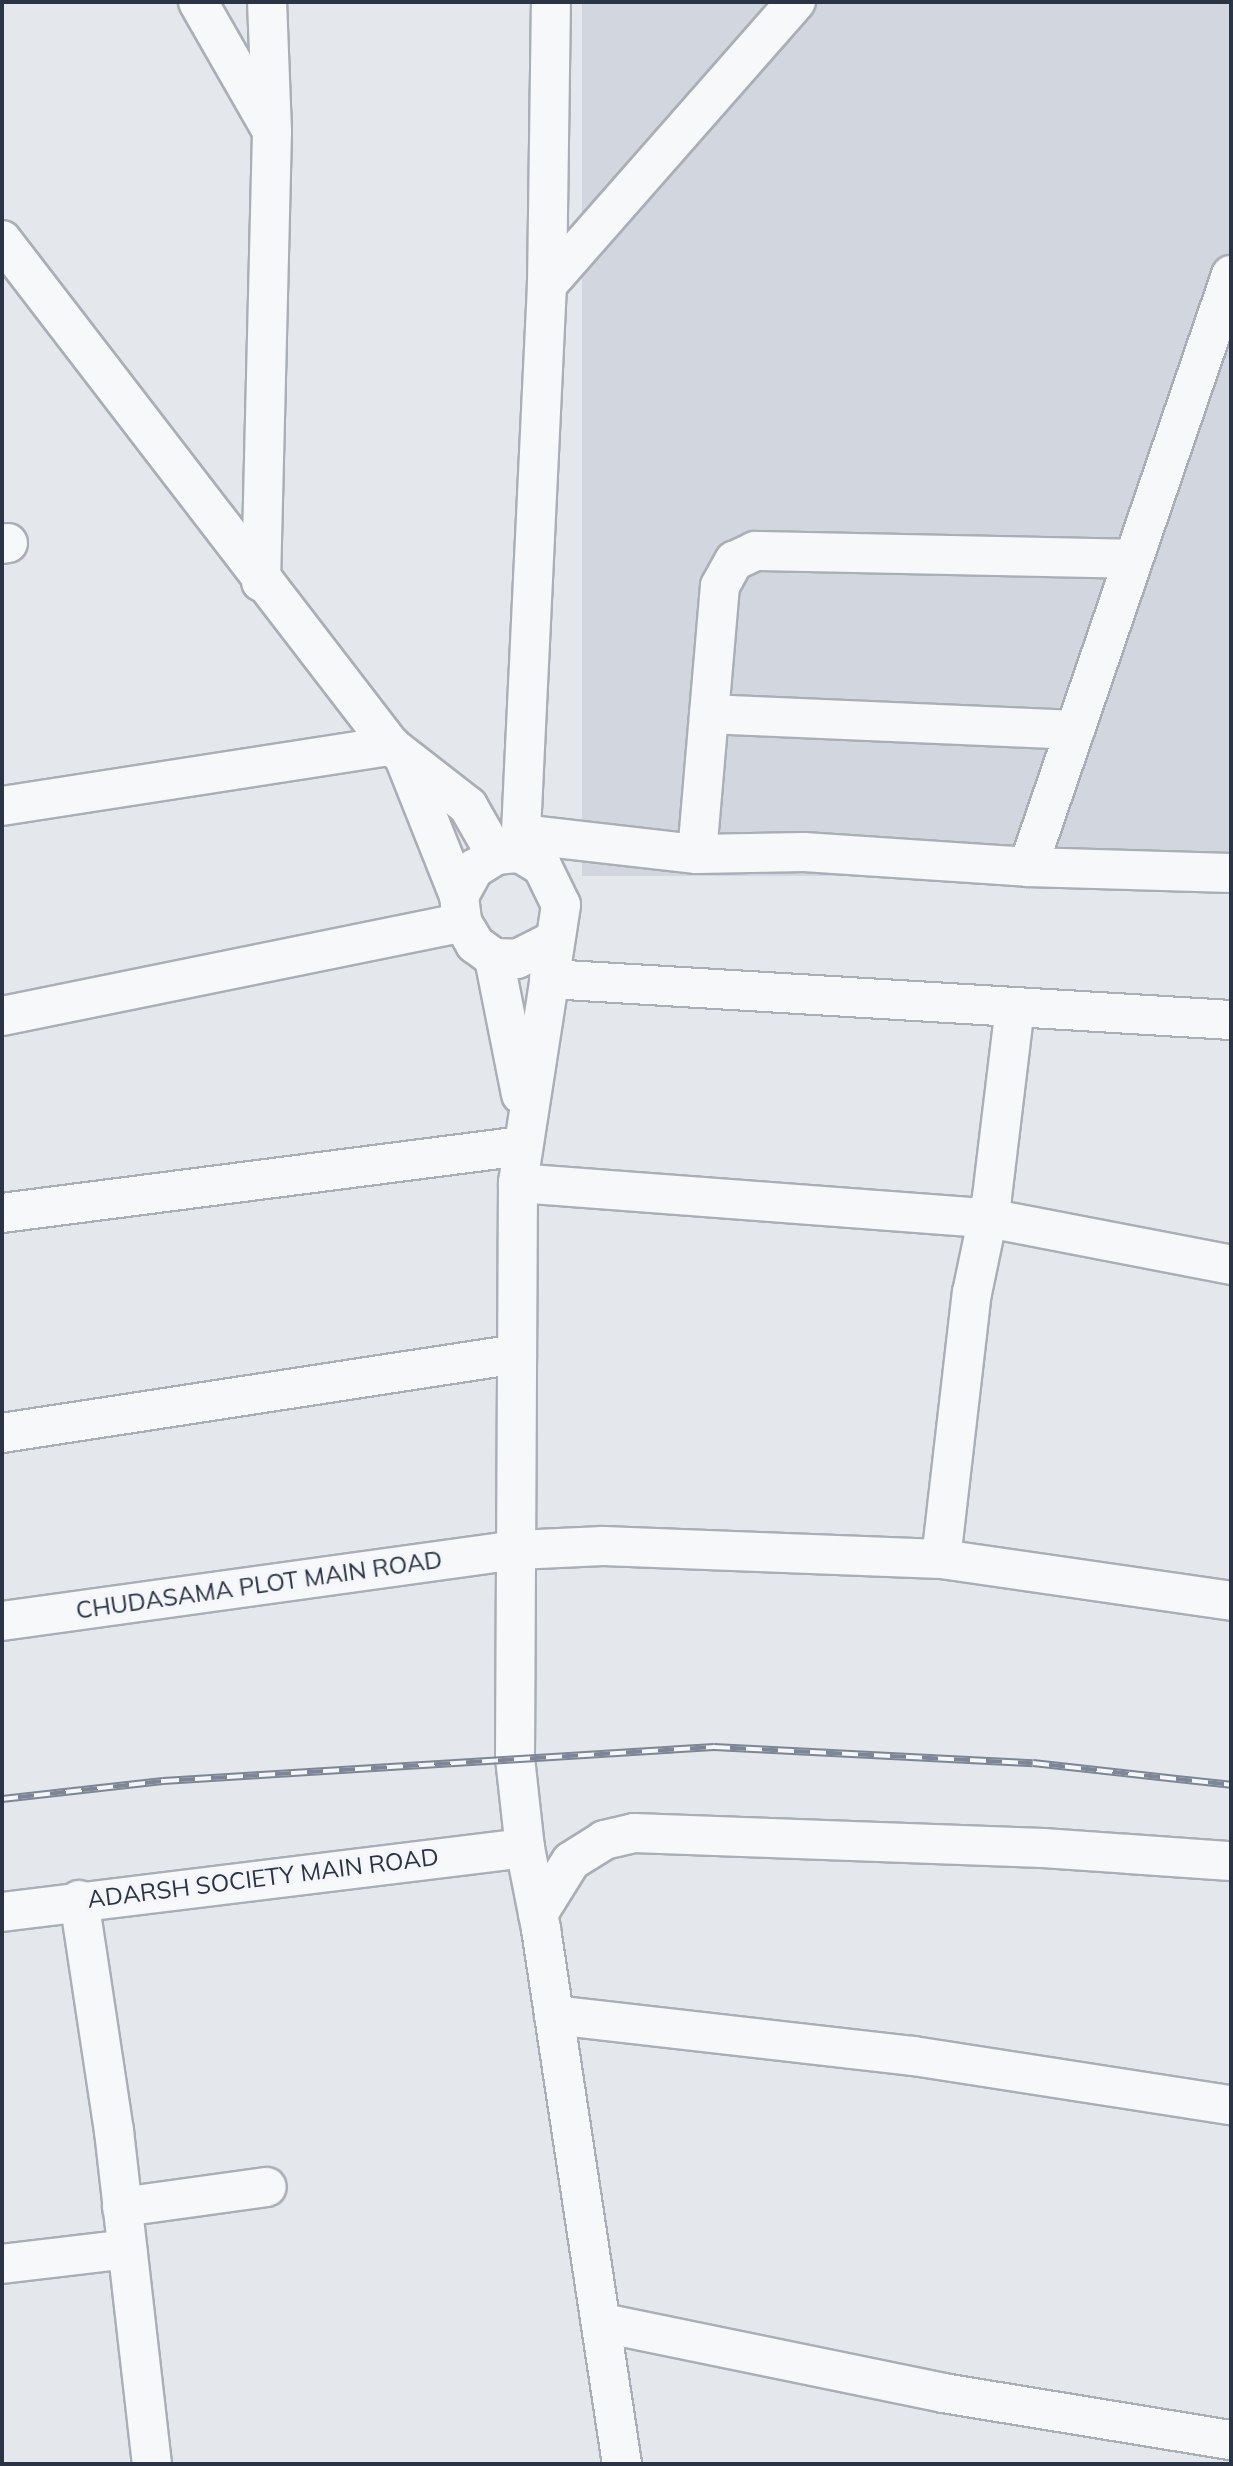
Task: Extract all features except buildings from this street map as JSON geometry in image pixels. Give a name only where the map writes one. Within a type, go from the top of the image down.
[{"type":"street","points":[[198,2],[272,131]]},
{"type":"street","points":[[261,582],[272,131],[267,2]]},
{"type":"street","points":[[512,847],[547,285],[551,2]]},
{"type":"street","points":[[547,285],[796,2]]},
{"type":"street","points":[[2,240],[261,582],[398,753],[468,806],[512,847],[542,866],[554,883],[561,905],[553,941],[522,1147],[517,1354],[515,1758],[525,1848],[538,1914],[603,2323],[616,2457]]},
{"type":"street","points":[[1028,867],[1231,275]]},
{"type":"street","points":[[697,854],[720,586],[734,561],[755,551],[1133,559]]},
{"type":"street","points":[[709,714],[1075,730]]},
{"type":"street","points":[[2,806],[398,753]]},
{"type":"street","points":[[398,753],[475,944],[494,958],[517,959],[553,941]]},
{"type":"street","points":[[461,909],[474,869],[512,847],[697,854],[804,852],[1028,867],[1231,873]]},
{"type":"street","points":[[2,1016],[461,909]]},
{"type":"street","points":[[494,958],[522,1147]]},
{"type":"street","points":[[549,979],[1231,1020]]},
{"type":"street","points":[[941,1559],[972,1293],[988,1218],[1015,1007]]},
{"type":"street","points":[[2,1213],[522,1147],[988,1218],[1231,1265]]},
{"type":"street","points":[[2,1433],[517,1354]]},
{"type":"street","name":"CHUDASAMA PLOT MAIN ROAD","points":[[3,1613],[53,1614],[516,1549],[603,1546],[941,1559],[1231,1601]]},
{"type":"street","points":[[538,1914],[571,1861],[604,1840],[634,1833],[1043,1848],[1231,1861]]},
{"type":"street","name":"ADARSH SOCIETY MAIN ROAD","points":[[2,1912],[79,1900],[525,1848]]},
{"type":"street","points":[[79,1900],[122,2207],[152,2464]]},
{"type":"street","points":[[554,2015],[913,2056],[1231,2105]]},
{"type":"street","points":[[122,2207],[267,2187]]},
{"type":"street","points":[[2,2264],[127,2249]]},
{"type":"street","points":[[603,2323],[943,2393],[1231,2440]]},
{"type":"shaded area","points":[[582,2],[1231,2],[1231,876],[582,876]]},
{"type":"railway","points":[[2,1799],[163,1781],[714,1747],[1033,1763],[1231,1785]]}]
